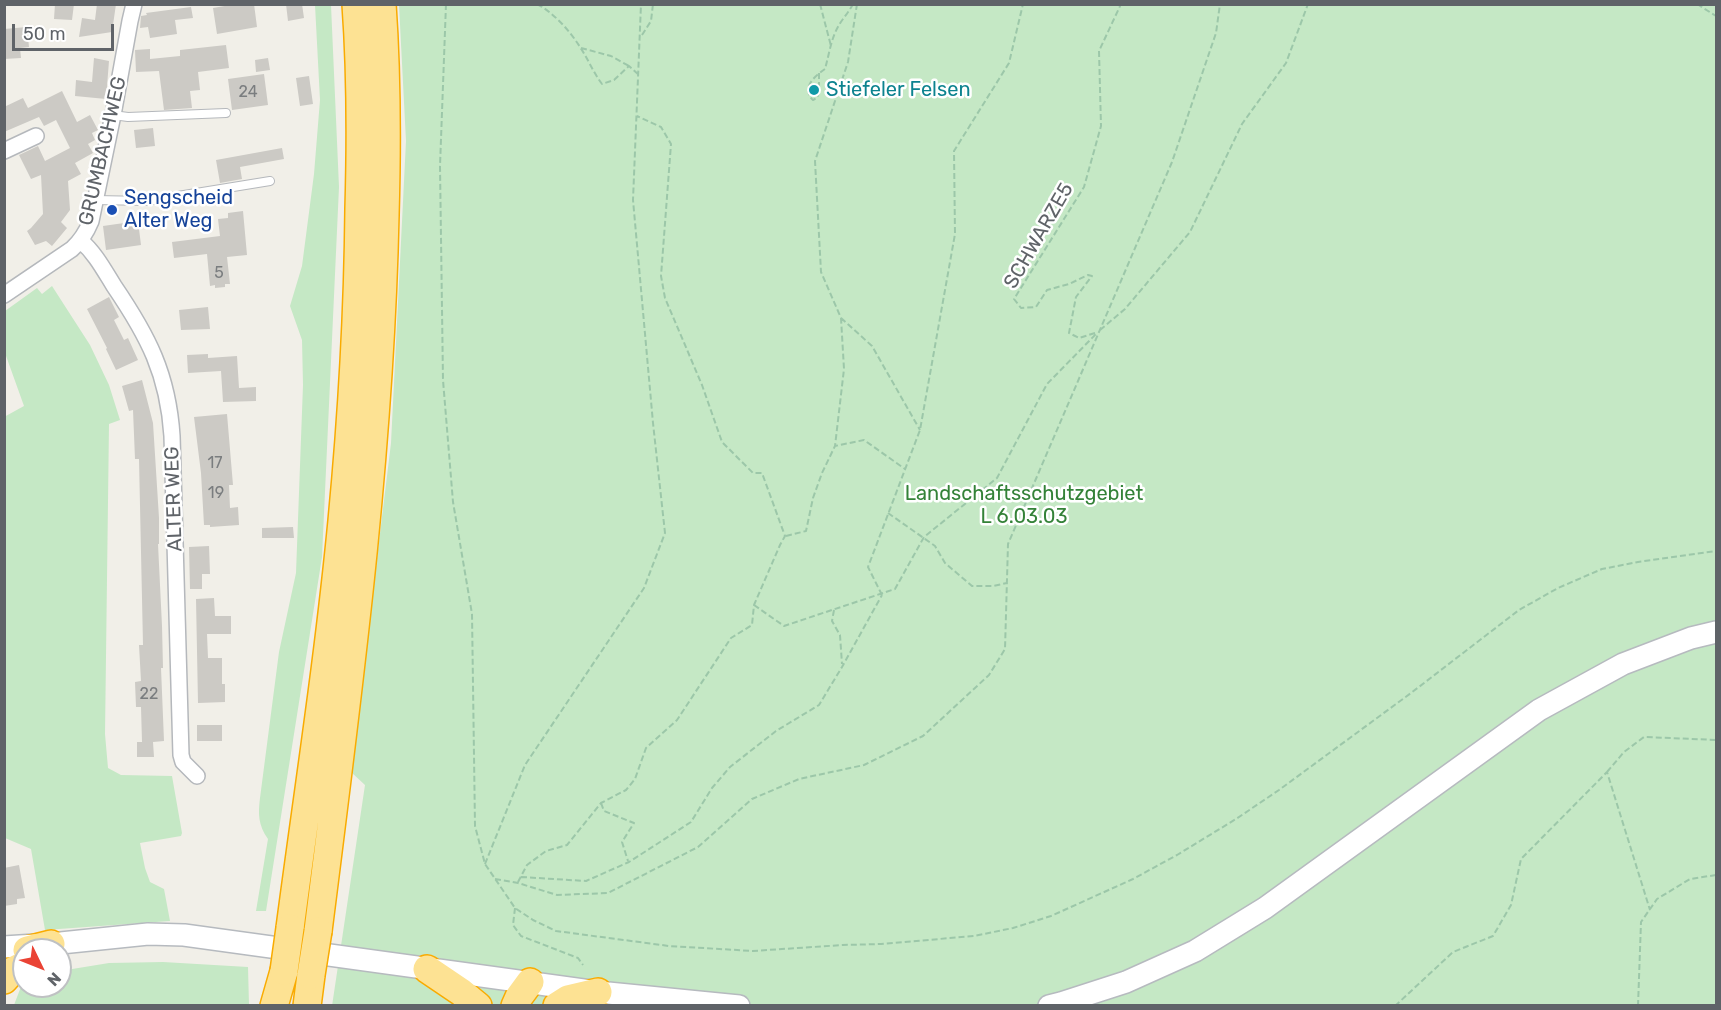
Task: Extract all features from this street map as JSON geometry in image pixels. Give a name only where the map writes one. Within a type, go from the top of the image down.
[{"type":"highway","points":[[280,1005],[342,522],[353,385],[361,147],[357,4]]},
{"type":"highway","points":[[307,1005],[367,527],[378,392],[387,146],[382,4]]},
{"type":"highway","points":[[428,969],[478,1005]]},
{"type":"highway","points":[[274,1005],[284,971]]},
{"type":"highway","points":[[557,1005],[567,999],[598,992]]},
{"type":"highway","points":[[515,1005],[519,997],[532,994]]},
{"type":"main road","points":[[1049,1005],[1126,982],[1195,951],[1264,908],[1539,710],[1623,664],[1691,638],[1716,632]]},
{"type":"main road","points":[[72,945],[148,934],[184,935],[428,969],[532,994],[598,992],[739,1005]]},
{"type":"street","name":"GRUMBACHWEG","points":[[4,295],[72,249],[81,241],[91,221],[134,4]]},
{"type":"street","points":[[4,151],[36,136]]},
{"type":"street","name":"ALTER WEG","points":[[81,241],[95,256],[147,338],[158,363],[168,400],[172,436],[181,755],[183,762],[196,776]]},
{"type":"lane","points":[[113,115],[128,117],[226,113]]},
{"type":"lane","points":[[95,200],[147,201],[270,181]]},
{"type":"path","points":[[446,4],[440,166],[443,380],[453,502],[472,614],[475,826],[485,864],[515,908],[556,931],[669,946],[753,951],[974,936],[1012,928],[1051,916],[1133,879],[1236,819],[1412,693],[1519,610],[1558,588],[1602,569],[1716,551]]},
{"type":"path","points":[[537,4],[545,8],[568,31],[602,84],[614,80],[629,66]]},
{"type":"path","points":[[485,864],[525,765],[644,588],[665,533],[633,201],[641,4]]},
{"type":"path","points":[[641,38],[651,21],[653,4]]},
{"type":"path","points":[[826,4],[821,6],[831,46]]},
{"type":"path","points":[[819,73],[819,93],[813,100],[808,96],[809,86],[815,75],[825,69],[839,24],[855,4]]},
{"type":"path","points":[[518,883],[527,865],[546,851],[567,845],[601,803],[626,790],[635,779],[646,748],[677,720],[730,638],[752,625],[754,605],[785,536],[806,531],[813,498],[835,446],[844,369],[841,318],[821,272],[815,161],[848,62],[855,4]]},
{"type":"path","points":[[882,595],[868,567],[920,430],[954,234],[954,151],[1009,63],[1023,4]]},
{"type":"path","name":"SCHWARZE5","points":[[1098,333],[1080,338],[1069,333],[1076,297],[1092,276],[1088,275],[1069,284],[1047,290],[1036,307],[1021,308],[1014,299],[1084,187],[1101,126],[1099,51],[1121,4]]},
{"type":"path","points":[[493,878],[557,895],[608,893],[698,847],[752,799],[799,779],[864,765],[923,736],[989,675],[1005,648],[1008,544],[1172,162],[1216,33],[1220,4]]},
{"type":"path","points":[[754,605],[784,626],[895,590],[924,537],[997,478],[1047,384],[1125,309],[1190,232],[1242,124],[1286,63],[1308,4]]},
{"type":"path","points":[[1697,4],[1716,16]]},
{"type":"path","points":[[581,48],[611,56],[629,66],[639,75]]},
{"type":"path","points":[[637,116],[661,127],[671,144],[661,276],[665,298],[702,385],[722,442],[753,473],[762,473],[785,536]]},
{"type":"path","points":[[841,318],[872,346],[920,430]]},
{"type":"path","points":[[835,446],[864,440],[905,469]]},
{"type":"path","points":[[888,513],[935,546],[945,563],[972,586],[1007,583]]},
{"type":"path","points":[[521,877],[586,881],[629,862],[691,822],[712,788],[730,767],[776,731],[819,705],[843,667],[882,595]]},
{"type":"path","points":[[834,610],[832,621],[840,635],[843,667]]},
{"type":"path","points":[[1395,1005],[1453,952],[1493,936],[1511,905],[1521,859],[1624,752],[1644,737],[1716,740]]},
{"type":"path","points":[[1607,772],[1650,910]]},
{"type":"path","points":[[601,803],[604,812],[634,823],[622,842],[629,862]]},
{"type":"path","points":[[1638,1005],[1641,922],[1657,899],[1690,879],[1716,875]]},
{"type":"path","points":[[515,908],[513,925],[521,936],[578,958],[583,965]]},
{"type":"green space","points":[[315,5],[331,5],[339,187],[322,557],[266,911],[256,911],[268,839],[259,819],[260,798],[279,652],[296,573],[303,385],[302,340],[290,306],[302,266],[314,174],[320,100]]},
{"type":"green space","name":"Landschaftsschutzgebiet L 6.03.03","points":[[399,5],[1716,5],[1716,1005],[332,1006],[365,785],[351,772],[391,443],[406,141]]},
{"type":"green space","points":[[52,286],[90,345],[109,385],[120,420],[109,424],[105,734],[108,768],[121,775],[172,776],[181,836],[140,843],[150,882],[164,889],[170,921],[45,930],[31,849],[5,838],[4,417],[24,406],[5,353],[5,311],[37,288],[42,294]]},
{"type":"green space","points":[[163,962],[248,967],[249,1005],[14,1005],[17,998],[72,998],[72,969],[109,963]]},
{"type":"building","points":[[55,4],[74,4],[72,20],[54,19]]},
{"type":"building","points":[[97,4],[116,4],[112,32],[79,37],[82,18],[95,20]]},
{"type":"building","points":[[254,4],[257,27],[217,34],[213,8]]},
{"type":"building","points":[[286,4],[302,4],[304,18],[288,21]]},
{"type":"building","points":[[191,7],[193,18],[175,20],[177,34],[150,38],[148,27],[140,28],[141,16],[147,15],[146,13]]},
{"type":"building","points":[[27,27],[29,47],[20,48],[21,58],[4,59],[4,29]]},
{"type":"building","points":[[226,45],[229,68],[198,72],[200,90],[190,91],[192,108],[164,110],[159,71],[136,72],[135,50],[150,49],[150,59],[180,56],[180,50]]},
{"type":"building","points":[[94,58],[109,61],[106,99],[75,96],[76,80],[92,82]]},
{"type":"building","points":[[268,58],[270,70],[256,72],[255,60]]},
{"type":"building","points":[[264,74],[268,105],[232,110],[228,79]]},
{"type":"building","points":[[309,76],[313,104],[300,106],[296,78]]},
{"type":"building","points":[[62,91],[77,122],[90,115],[98,130],[92,133],[95,140],[88,144],[93,153],[75,163],[81,174],[68,181],[70,210],[61,222],[67,228],[52,246],[46,241],[35,245],[27,231],[43,214],[41,175],[31,179],[19,155],[38,146],[45,161],[70,148],[56,120],[44,126],[39,117],[4,132],[4,107],[23,98],[28,108]]},
{"type":"building","points":[[153,128],[155,146],[136,148],[134,130]]},
{"type":"building","points":[[282,148],[284,159],[240,167],[242,179],[220,183],[216,160]]},
{"type":"building","points":[[243,211],[247,255],[227,257],[230,284],[215,288],[215,285],[210,286],[207,254],[174,258],[172,242],[220,236],[218,219],[228,218],[228,213]]},
{"type":"building","points":[[138,221],[141,245],[106,250],[103,226]]},
{"type":"building","points":[[109,297],[119,317],[114,320],[124,340],[128,338],[138,360],[116,370],[87,309]]},
{"type":"building","points":[[208,307],[210,329],[181,330],[179,310]]},
{"type":"building","points":[[208,354],[208,358],[237,356],[239,388],[256,387],[256,401],[223,402],[221,371],[188,373],[187,355]]},
{"type":"building","points":[[142,380],[153,423],[159,518],[164,741],[153,742],[154,757],[137,757],[137,742],[142,742],[141,707],[136,707],[135,682],[141,681],[139,645],[143,645],[139,459],[135,459],[133,410],[129,411],[122,386]]},
{"type":"building","points":[[227,414],[233,485],[229,485],[230,508],[238,507],[239,525],[210,527],[210,525],[204,525],[201,473],[194,417]]},
{"type":"building","points":[[293,527],[294,538],[262,538],[262,528]]},
{"type":"building","points":[[209,546],[210,574],[202,574],[202,589],[190,589],[189,547]]},
{"type":"building","points":[[214,598],[215,616],[231,616],[231,634],[207,634],[208,658],[222,658],[225,702],[198,703],[196,599]]},
{"type":"building","points":[[197,725],[222,725],[222,741],[197,741]]},
{"type":"building","points":[[19,865],[25,898],[17,899],[17,904],[4,906],[4,868]]},
{"type":"place","name":"Stiefeler Felsen","points":[[814,90]]},
{"type":"place","name":"Sengscheid Alter Weg","points":[[112,210]]}]
